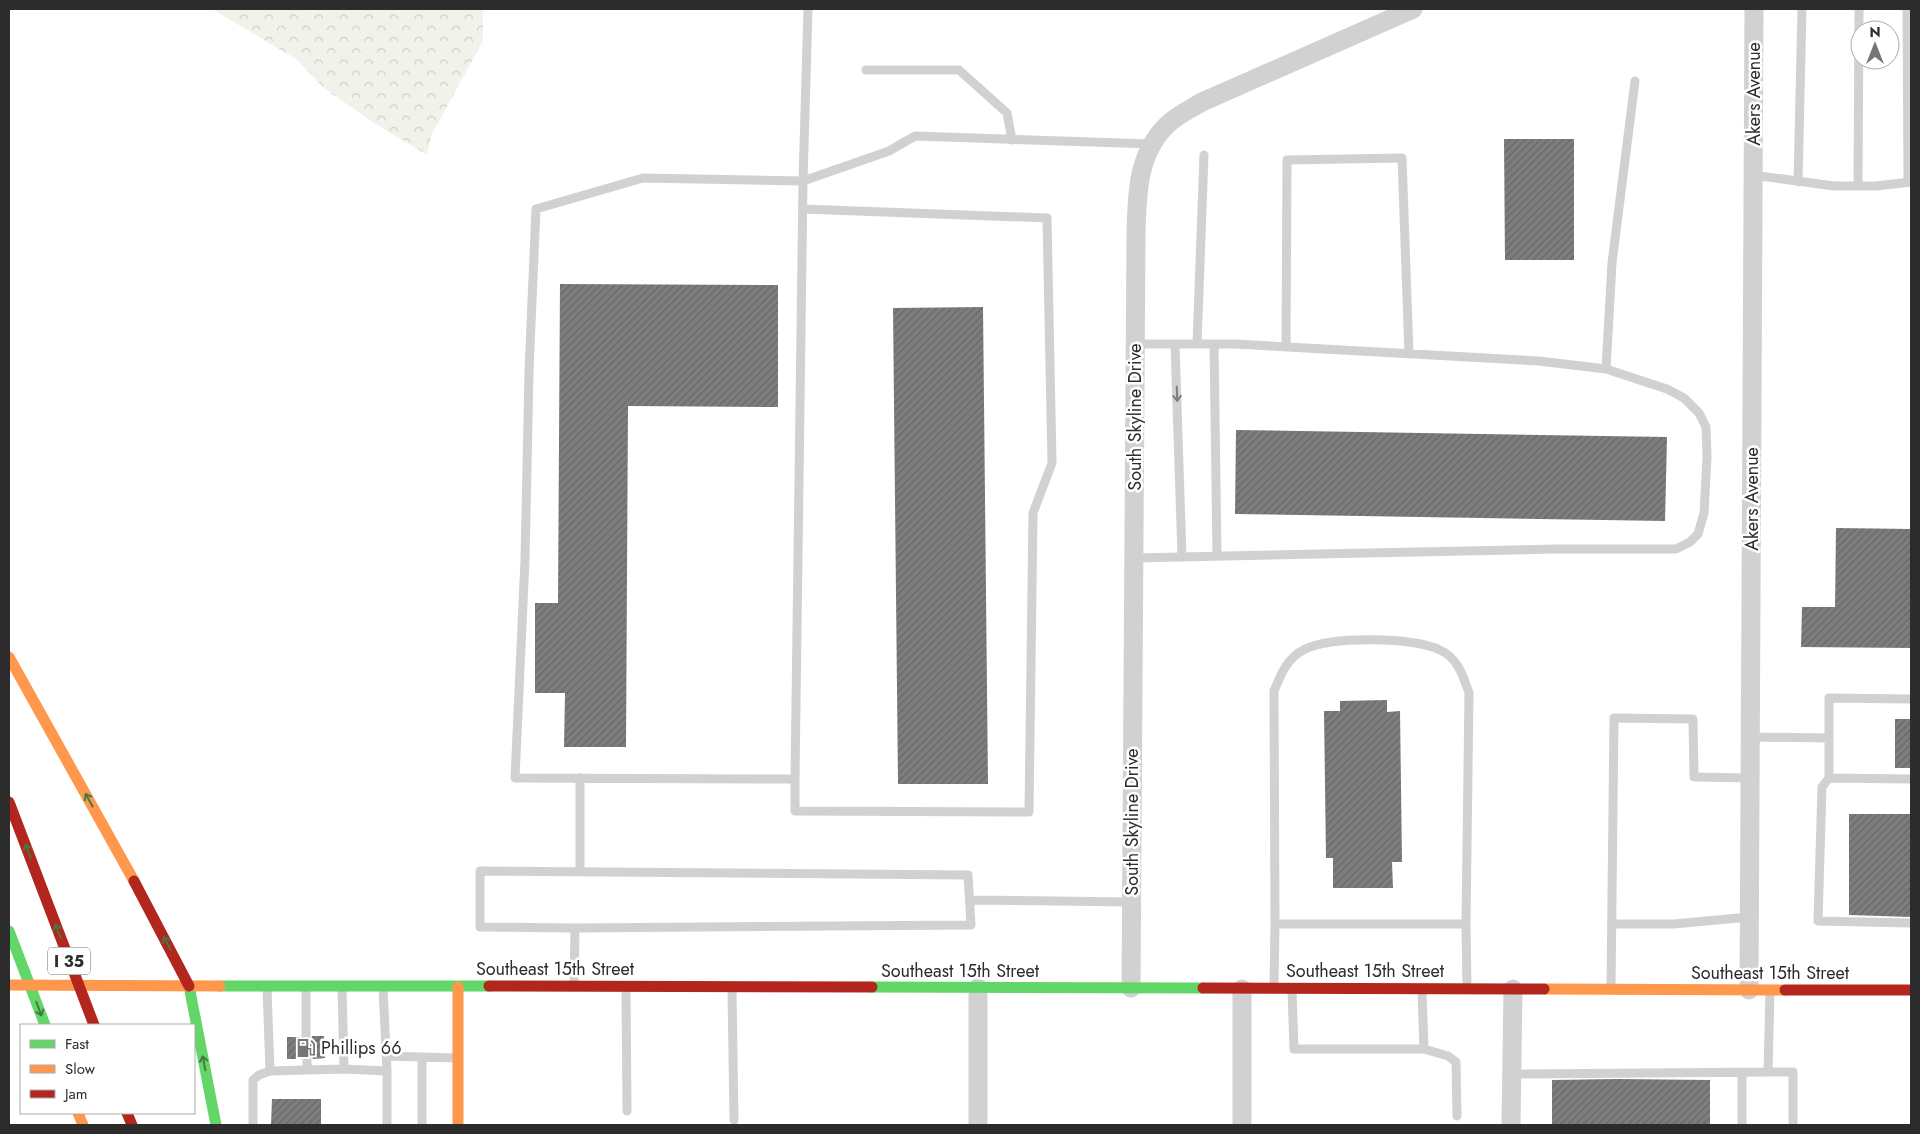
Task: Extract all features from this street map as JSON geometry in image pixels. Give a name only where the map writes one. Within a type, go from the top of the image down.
[{"type":"main road","points":[[9,657],[118,851],[190,986],[216,1125]]},
{"type":"main road","name":"I 35","points":[[9,802],[94,1024]]},
{"type":"main road","name":"I 35","points":[[9,931],[45,1024]]},
{"type":"main road","name":"Southeast 15th Street","points":[[9,985],[1911,990]]},
{"type":"main road","points":[[458,987],[458,1125]]},
{"type":"street","name":"South Skyline Drive","points":[[1131,988],[1137,195],[1143,166],[1152,144],[1172,121],[1202,102],[1413,9]]},
{"type":"street","name":"Akers Avenue","points":[[1749,990],[1754,9]]},
{"type":"street","points":[[978,988],[978,1125]]},
{"type":"street","points":[[1242,989],[1242,1125]]},
{"type":"street","points":[[1511,1125],[1513,989]]},
{"type":"lane","points":[[803,209],[1048,218],[1052,463],[1033,513],[1029,812],[795,811],[803,181],[808,9]]},
{"type":"lane","points":[[1798,182],[1802,9]]},
{"type":"lane","points":[[1858,186],[1859,9]]},
{"type":"lane","points":[[1754,175],[1834,186],[1910,182],[1907,9]]},
{"type":"lane","points":[[866,70],[959,70],[1007,113],[1012,140]]},
{"type":"lane","points":[[1606,369],[1612,263],[1634,81]]},
{"type":"lane","points":[[795,779],[515,778],[525,560],[529,371],[536,209],[644,178],[803,181],[889,151],[915,136],[1152,144]]},
{"type":"lane","points":[[1197,344],[1204,155]]},
{"type":"lane","points":[[1286,347],[1287,160],[1402,158],[1409,354]]},
{"type":"lane","points":[[1134,558],[1556,549],[1676,549],[1690,542],[1698,534],[1704,513],[1708,457],[1706,428],[1699,413],[1684,398],[1667,388],[1606,369],[1540,360],[1214,344],[1136,344]]},
{"type":"lane","points":[[1214,344],[1217,555]]},
{"type":"lane","points":[[1175,345],[1182,556]]},
{"type":"lane","points":[[1274,989],[1274,691],[1285,666],[1305,650],[1332,643],[1371,640],[1417,644],[1442,651],[1461,668],[1469,693],[1467,989]]},
{"type":"lane","points":[[1911,699],[1830,698],[1828,778],[1822,787],[1818,921],[1911,923]]},
{"type":"lane","points":[[1611,990],[1614,718],[1693,719],[1694,777],[1750,778]]},
{"type":"lane","points":[[1750,737],[1830,738]]},
{"type":"lane","points":[[580,778],[580,871]]},
{"type":"lane","points":[[1828,778],[1911,779]]},
{"type":"lane","points":[[480,871],[968,875],[970,900],[971,925],[480,927],[480,871]]},
{"type":"lane","points":[[970,900],[1131,902]]},
{"type":"lane","points":[[1612,924],[1674,924],[1750,916]]},
{"type":"lane","points":[[1275,924],[1466,924]]},
{"type":"lane","points":[[574,987],[575,928]]},
{"type":"lane","points":[[267,986],[270,1070]]},
{"type":"lane","points":[[306,986],[306,1036]]},
{"type":"lane","points":[[342,986],[344,1069]]},
{"type":"lane","points":[[383,986],[387,1071],[387,1125]]},
{"type":"lane","points":[[626,987],[627,1111]]},
{"type":"lane","points":[[732,988],[734,1120]]},
{"type":"lane","points":[[1292,989],[1294,1049],[1424,1049],[1448,1056],[1456,1062],[1457,1116]]},
{"type":"lane","points":[[1422,990],[1424,1049]]},
{"type":"lane","points":[[1768,1072],[1770,990]]},
{"type":"lane","points":[[386,1056],[459,1058]]},
{"type":"lane","points":[[422,1057],[422,1125]]},
{"type":"lane","points":[[307,1059],[307,1070]]},
{"type":"lane","points":[[253,1125],[253,1080],[270,1070],[344,1069],[387,1071]]},
{"type":"lane","points":[[1742,1072],[1742,1125]]},
{"type":"lane","points":[[1512,1074],[1793,1072],[1793,1125]]},
{"type":"green space","points":[[212,9],[483,9],[483,41],[431,136],[427,155],[371,121],[325,89],[296,59]]},
{"type":"building","points":[[1504,139],[1574,139],[1574,260],[1505,260]]},
{"type":"building","points":[[560,284],[778,285],[778,407],[628,406],[626,747],[564,747],[565,693],[535,693],[535,603],[558,603]]},
{"type":"building","points":[[983,307],[988,784],[898,784],[893,308]]},
{"type":"building","points":[[1236,430],[1667,437],[1665,521],[1235,514]]},
{"type":"building","points":[[1836,528],[1911,529],[1911,648],[1801,647],[1802,607],[1835,607]]},
{"type":"building","points":[[1387,700],[1387,712],[1400,711],[1402,862],[1392,862],[1393,888],[1333,888],[1333,858],[1326,858],[1324,711],[1340,711],[1340,701]]},
{"type":"building","points":[[1895,719],[1911,719],[1911,768],[1895,768]]},
{"type":"building","points":[[1849,814],[1911,814],[1911,917],[1849,915]]},
{"type":"building","name":"Phillips 66","points":[[312,1036],[324,1036],[325,1058],[313,1059],[311,1054],[307,1053],[302,1055],[301,1059],[287,1059],[287,1037],[300,1037],[302,1042],[306,1043],[311,1041]]},
{"type":"building","points":[[1552,1080],[1710,1080],[1710,1125],[1552,1125]]},
{"type":"building","points":[[272,1099],[321,1099],[321,1125],[271,1125]]},
{"type":"traffic: fast","points":[[9,931],[45,1024]]},
{"type":"traffic: fast","points":[[189,986],[216,1125]]},
{"type":"traffic: fast","points":[[220,986],[489,986]]},
{"type":"traffic: fast","points":[[872,987],[1203,988]]},
{"type":"traffic: slow","points":[[9,657],[134,881]]},
{"type":"traffic: slow","points":[[9,985],[220,986]]},
{"type":"traffic: slow","points":[[458,987],[458,1125]]},
{"type":"traffic: slow","points":[[1544,989],[1785,990]]},
{"type":"traffic: slow","points":[[78,1114],[83,1125]]},
{"type":"traffic: jam","points":[[9,802],[94,1024]]},
{"type":"traffic: jam","points":[[134,881],[189,986]]},
{"type":"traffic: jam","points":[[489,986],[872,987]]},
{"type":"traffic: jam","points":[[1203,988],[1544,989]]},
{"type":"traffic: jam","points":[[1785,990],[1911,990]]},
{"type":"traffic: jam","points":[[127,1114],[132,1125]]},
{"type":"place","name":"Phillips 66","points":[[306,1048]]}]
